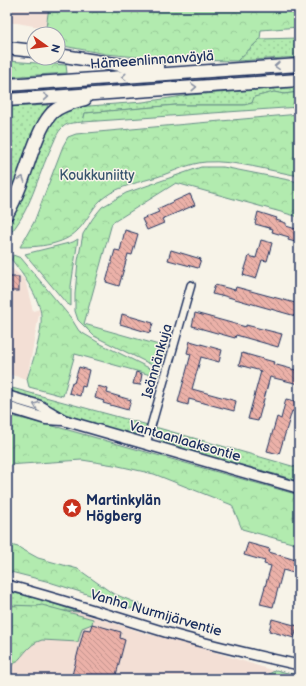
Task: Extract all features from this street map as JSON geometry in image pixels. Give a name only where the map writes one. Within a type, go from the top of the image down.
[{"type":"highway","points":[[7,48],[26,50]]},
{"type":"highway","points":[[66,56],[140,67],[205,71]]},
{"type":"highway","name":"Hämeenlinnanväylä","points":[[7,85],[299,65]]},
{"type":"highway","points":[[7,100],[299,80]]},
{"type":"highway","points":[[7,214],[16,196],[43,126],[52,113],[58,109],[80,101],[118,92]]},
{"type":"main road","name":"Vantaanlaaksontie","points":[[7,396],[40,406],[64,420]]},
{"type":"main road","name":"Vantaanlaaksontie","points":[[7,406],[46,419],[64,420],[299,488]]},
{"type":"street","name":"Isännänkuja","points":[[146,444],[191,285]]},
{"type":"street","name":"Vanha Nurmijärventie","points":[[7,585],[52,597],[166,632],[255,656],[299,665]]},
{"type":"shaded area","points":[[7,7],[49,7],[45,26],[7,23]]},
{"type":"shaded area","points":[[7,264],[25,280],[33,311],[40,309],[27,379],[7,374]]},
{"type":"shaded area","points":[[26,608],[79,612],[148,634],[212,651],[299,679],[7,679]]},
{"type":"green space","points":[[49,7],[299,7],[299,27],[261,30],[260,39],[237,61],[167,60],[106,54],[66,46],[66,26],[46,26]]},
{"type":"green space","points":[[299,38],[299,57],[237,61],[260,39]]},
{"type":"green space","points":[[7,61],[26,62],[26,66],[66,65],[67,73],[7,77]]},
{"type":"green space","points":[[299,87],[299,92],[284,94],[274,92],[252,103],[244,105],[176,105],[85,113],[83,122],[67,124],[59,131],[28,205],[15,227],[7,237],[7,225],[15,211],[48,127],[55,118],[63,112],[75,107],[143,102],[190,95]]},
{"type":"green space","points":[[274,92],[284,94],[299,92],[299,107],[83,122],[85,113],[176,105],[244,105],[252,103],[254,97]]},
{"type":"green space","points":[[48,105],[7,208],[7,196],[11,173],[7,153],[7,107]]},
{"type":"green space","name":"Koukkuniitty","points":[[299,114],[299,176],[252,166],[228,163],[206,162],[194,164],[130,185],[111,193],[101,199],[77,231],[65,239],[43,246],[20,247],[34,222],[63,146],[68,137],[76,134]]},
{"type":"green space","points":[[201,167],[223,167],[299,182],[299,217],[176,183],[112,223],[84,324],[166,347],[160,369],[94,336],[78,320],[75,311],[75,294],[78,261],[83,234],[102,207],[126,193]]},
{"type":"green space","points":[[78,239],[71,286],[71,306],[66,303],[25,254],[73,242]]},
{"type":"green space","points":[[13,255],[21,258],[71,318],[79,331],[101,344],[159,373],[158,377],[75,354],[63,396],[29,387],[27,379],[38,344],[41,317],[40,309],[35,296],[12,260]]},
{"type":"green space","points":[[12,388],[148,425],[141,432],[131,434],[79,419],[17,396],[13,392]]},
{"type":"green space","points":[[7,415],[61,428],[299,495],[299,545],[242,529],[232,505],[154,474],[82,460],[7,465]]},
{"type":"green space","points":[[155,427],[299,468],[299,481],[164,443],[156,437]]},
{"type":"green space","points":[[7,544],[18,547],[38,558],[78,569],[112,593],[139,604],[165,619],[46,581],[7,571]]},
{"type":"green space","points":[[7,592],[26,595],[79,612],[26,608],[7,679]]},
{"type":"green space","points":[[7,605],[42,605],[93,619],[92,624],[82,628],[78,642],[42,640],[28,648],[14,664],[7,667]]},
{"type":"green space","points":[[276,670],[299,676],[299,679],[266,679],[269,674]]},
{"type":"building","points":[[190,194],[195,205],[162,219],[164,223],[147,230],[142,219],[159,212],[157,209]]},
{"type":"building","points":[[258,212],[277,218],[276,220],[286,223],[286,226],[299,230],[299,243],[288,240],[289,237],[272,232],[273,229],[255,224]]},
{"type":"building","points":[[125,230],[138,234],[132,255],[128,254],[119,286],[106,282],[115,250],[120,251]]},
{"type":"building","points":[[261,240],[272,243],[267,261],[262,260],[256,279],[243,275],[249,256],[256,258]]},
{"type":"building","points":[[171,250],[201,259],[198,268],[168,260]]},
{"type":"building","points":[[7,277],[19,277],[19,291],[7,291]]},
{"type":"building","points":[[215,285],[235,290],[236,287],[299,304],[299,317],[221,295],[212,294]]},
{"type":"building","points":[[195,313],[246,327],[246,325],[282,334],[278,347],[236,335],[235,338],[192,326]]},
{"type":"building","points":[[122,314],[153,323],[150,333],[120,324]]},
{"type":"building","points":[[190,341],[222,350],[219,362],[201,357],[192,389],[236,401],[234,411],[189,399],[188,405],[178,402],[191,354],[187,353]]},
{"type":"building","points":[[242,353],[299,371],[299,384],[270,377],[258,421],[248,419],[261,371],[239,365]]},
{"type":"building","points":[[79,367],[89,370],[85,387],[82,386],[80,396],[69,393]]},
{"type":"building","points":[[136,372],[142,374],[140,385],[133,384]]},
{"type":"building","points":[[98,386],[108,389],[107,393],[131,400],[128,410],[103,403],[104,401],[95,398]]},
{"type":"building","points":[[286,399],[299,402],[299,413],[292,411],[279,454],[267,451],[277,417],[281,419]]},
{"type":"building","points":[[248,543],[270,549],[269,552],[299,561],[297,574],[283,570],[273,607],[260,604],[271,566],[264,564],[265,561],[244,555]]},
{"type":"building","points":[[272,619],[298,626],[294,638],[269,631]]},
{"type":"building","points":[[92,624],[121,632],[120,638],[125,640],[115,679],[71,679],[84,629],[90,630]]},
{"type":"place","name":"Martinkylän Högberg","points":[[72,508]]}]
